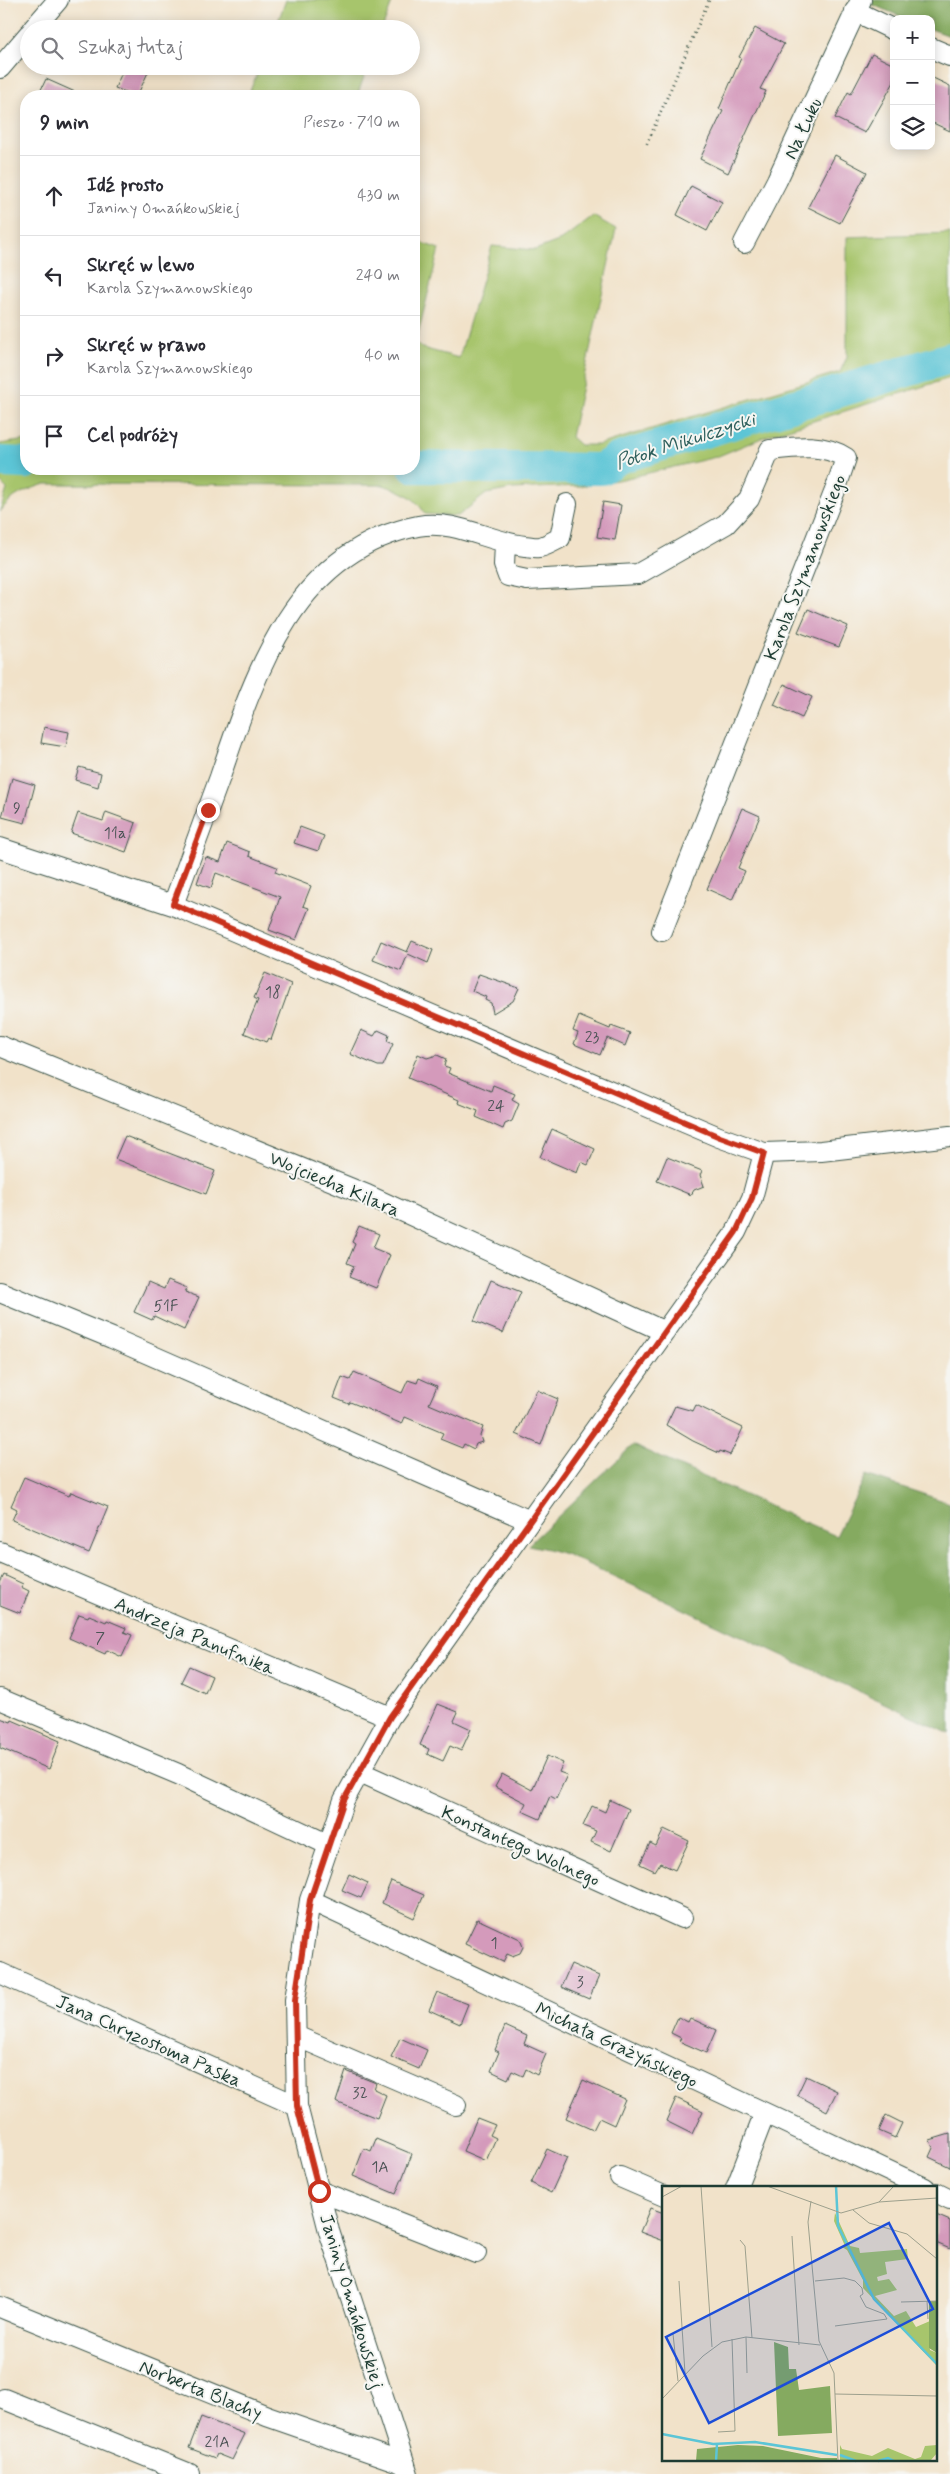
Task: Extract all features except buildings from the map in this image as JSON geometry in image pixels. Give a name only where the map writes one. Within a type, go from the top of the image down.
[{"type":"street","points":[[41,20],[58,0]]},
{"type":"street","name":"Na Łuku","points":[[744,243],[777,180],[858,6],[890,27]]},
{"type":"street","points":[[0,68],[20,45]]},
{"type":"street","points":[[935,50],[950,56]]},
{"type":"street","name":"Karola Szymanowskiego","points":[[506,543],[504,565],[508,576],[527,580],[638,574],[726,524],[749,499],[770,450],[796,447],[832,449],[846,458],[836,488],[662,931]]},
{"type":"street","points":[[173,904],[256,676],[275,637],[294,608],[321,579],[353,552],[388,533],[421,526],[443,526],[469,530],[506,543],[540,548],[560,538],[567,504]]},
{"type":"street","points":[[0,848],[173,904],[720,1137],[764,1153],[821,1151],[950,1136]]},
{"type":"street","name":"Wojciecha Kilara","points":[[0,1046],[367,1195],[665,1332]]},
{"type":"street","name":"Janiny Omańkowskiej","points":[[406,2469],[329,2231],[297,2106],[295,2000],[310,1900],[344,1800],[390,1717],[736,1232],[752,1198],[764,1153]]},
{"type":"street","points":[[0,1292],[112,1338],[530,1521]]},
{"type":"street","name":"Andrzeja Panufnika","points":[[0,1552],[390,1717]]},
{"type":"street","points":[[0,1699],[178,1774],[329,1845]]},
{"type":"street","name":"Konstantego Wolnego","points":[[360,1772],[682,1918]]},
{"type":"street","name":"Michała Grażyńskiego","points":[[310,1900],[921,2186]]},
{"type":"street","name":"Jana Chryzostoma Paska","points":[[0,1973],[297,2106]]},
{"type":"street","points":[[296,2036],[456,2105]]},
{"type":"street","points":[[737,2186],[765,2113]]},
{"type":"street","points":[[620,2176],[662,2195]]},
{"type":"street","points":[[319,2191],[476,2253]]},
{"type":"street","points":[[938,2194],[950,2200]]},
{"type":"street","name":"Norberta Blachy","points":[[0,2306],[267,2416],[406,2469]]},
{"type":"street","points":[[4,2399],[190,2474]]},
{"type":"path","points":[[647,144],[709,0]]},
{"type":"green space","points":[[286,0],[393,0],[385,20],[278,20]]},
{"type":"green space","points":[[861,0],[950,0],[950,36],[935,30],[935,15],[897,15]]},
{"type":"green space","points":[[256,75],[365,75],[359,90],[250,90]]},
{"type":"green space","points":[[593,216],[616,229],[571,437],[580,445],[598,445],[840,372],[847,357],[847,237],[950,233],[950,378],[769,435],[716,457],[623,479],[580,486],[512,489],[486,494],[458,516],[425,514],[412,498],[383,485],[45,484],[14,497],[0,512],[7,489],[0,482],[0,444],[20,441],[20,475],[420,475],[420,346],[459,358],[492,246],[535,250],[561,240]]},
{"type":"green space","points":[[420,242],[439,249],[420,326]]},
{"type":"green space","points":[[633,1445],[836,1536],[866,1475],[950,1503],[950,1734],[568,1555],[528,1545]]},
{"type":"waterway","name":"Potok Mikulczycki","points":[[420,467],[601,469],[619,458],[950,358]]},
{"type":"waterway","name":"Potok Mikulczycki","points":[[0,462],[20,463]]},
{"type":"route","points":[[208,810],[173,904],[720,1137],[764,1153],[752,1198],[736,1232],[390,1717],[344,1800],[310,1900],[295,2000],[297,2106],[319,2191]]}]
